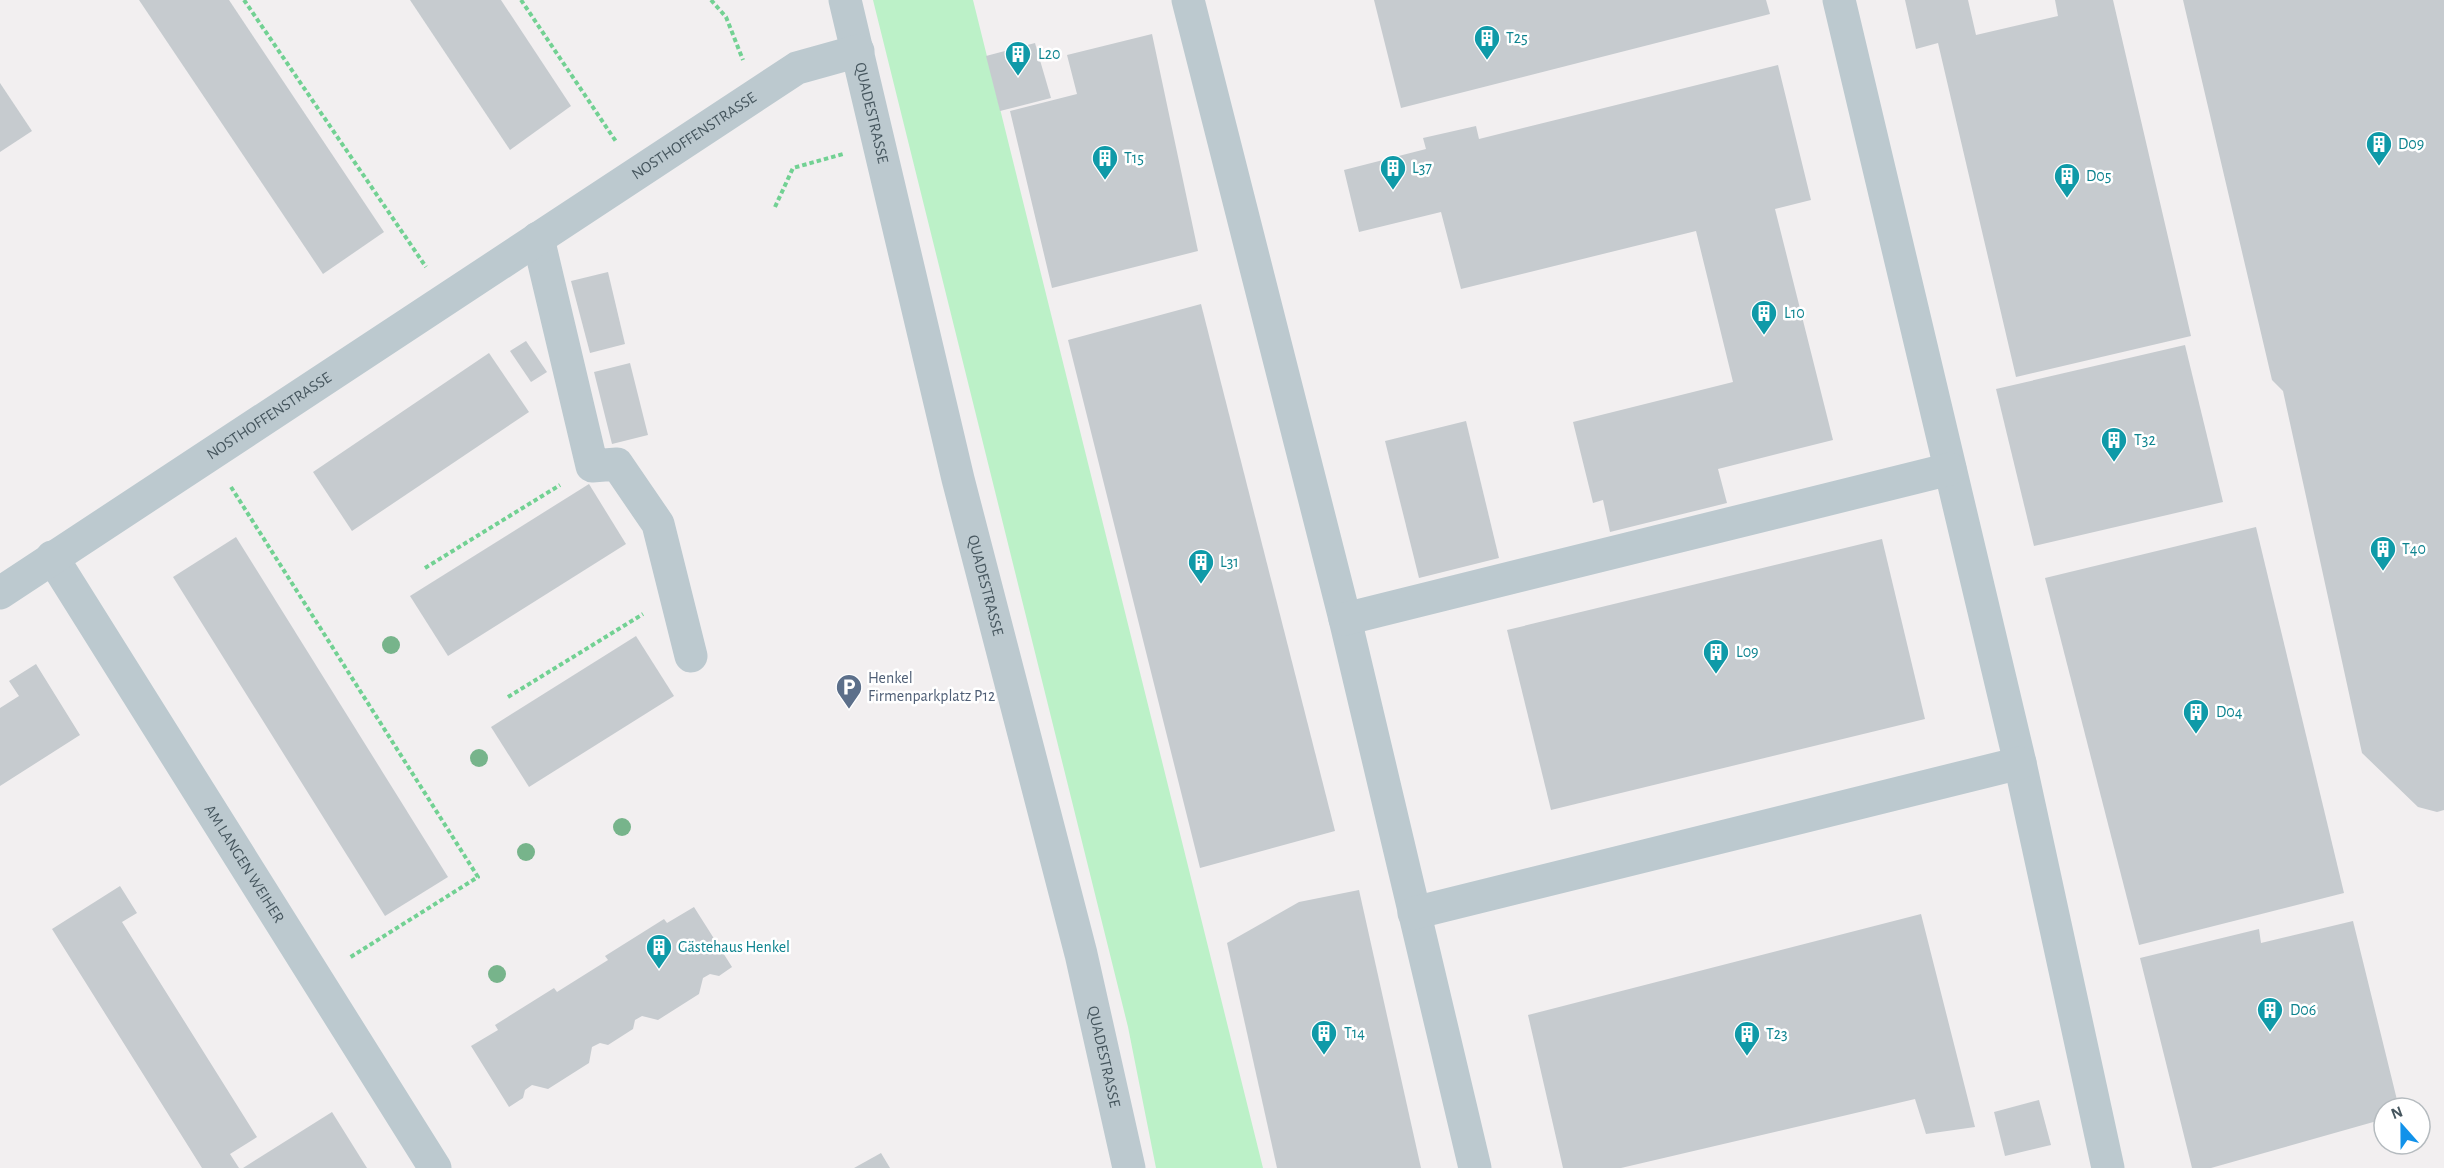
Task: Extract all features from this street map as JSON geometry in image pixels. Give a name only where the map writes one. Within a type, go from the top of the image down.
[{"type":"street","name":"QUADESTRASSE","points":[[844,0],[858,51],[958,479],[1081,954],[1121,1165]]},
{"type":"street","points":[[1188,0],[1345,619],[1475,1168]]},
{"type":"street","points":[[1839,0],[2020,763],[2109,1168]]},
{"type":"street","name":"NOSTHOFFENSTRASSE","points":[[0,593],[797,68],[858,51]]},
{"type":"street","points":[[538,238],[592,466],[617,464],[658,524],[691,656]]},
{"type":"street","points":[[1345,619],[1950,469]]},
{"type":"street","name":"AM LANGEN WEIHER","points":[[52,557],[435,1168]]},
{"type":"street","points":[[1414,913],[2020,763]]},
{"type":"path","points":[[244,0],[448,300]]},
{"type":"path","points":[[521,0],[637,174]]},
{"type":"path","points":[[711,0],[726,17],[757,94]]},
{"type":"path","points":[[775,207],[793,168],[878,144]]},
{"type":"path","points":[[210,454],[478,877],[316,978]]},
{"type":"path","points":[[425,568],[592,466]]},
{"type":"path","points":[[508,698],[675,594]]},
{"type":"green space","points":[[873,0],[973,0],[1263,1168],[1156,1168],[1128,1027]]},
{"type":"building","points":[[139,0],[229,0],[384,232],[323,274]]},
{"type":"building","points":[[410,0],[501,0],[571,106],[510,150]]},
{"type":"building","name":"T25","points":[[1374,0],[1766,0],[1770,14],[1401,108]]},
{"type":"building","name":"D05","points":[[1905,0],[1968,0],[1976,35],[2058,16],[2055,0],[2113,0],[2191,336],[2016,377],[1938,43],[1916,49]]},
{"type":"building","name":"T40","points":[[2183,0],[2444,0],[2444,810],[2437,812],[2418,807],[2362,753],[2283,391],[2272,380]]},
{"type":"building","name":"T15","points":[[1152,34],[1198,251],[1052,288],[1010,111],[1077,94],[1067,55]]},
{"type":"building","name":"L20","points":[[1035,43],[1051,98],[1000,111],[986,56]]},
{"type":"building","name":"L10","points":[[1778,65],[1811,200],[1775,209],[1833,440],[1718,469],[1727,503],[1610,532],[1603,500],[1593,503],[1573,422],[1733,382],[1696,231],[1461,289],[1441,212],[1359,232],[1344,170],[1426,149],[1423,138],[1476,126],[1479,139]]},
{"type":"building","points":[[0,83],[32,131],[0,152]]},
{"type":"building","points":[[608,272],[625,344],[590,353],[571,281]]},
{"type":"building","name":"L31","points":[[1201,304],[1335,831],[1200,868],[1068,340]]},
{"type":"building","points":[[526,341],[547,372],[531,382],[510,351]]},
{"type":"building","name":"T32","points":[[2185,345],[2223,502],[2034,546],[1996,389]]},
{"type":"building","points":[[489,353],[529,412],[352,531],[313,472]]},
{"type":"building","points":[[630,363],[648,435],[612,444],[594,372]]},
{"type":"building","points":[[1466,421],[1499,558],[1419,578],[1385,441]]},
{"type":"building","points":[[589,484],[626,544],[448,656],[410,596]]},
{"type":"building","name":"D04","points":[[2256,527],[2344,893],[2139,945],[2045,578]]},
{"type":"building","points":[[236,537],[448,877],[385,916],[173,577]]},
{"type":"building","name":"L09","points":[[1882,539],[1925,719],[1551,810],[1507,630]]},
{"type":"building","points":[[636,636],[674,696],[529,787],[491,727]]},
{"type":"building","points":[[36,664],[80,735],[0,786],[0,708],[19,696],[9,681]]},
{"type":"building","points":[[120,886],[137,913],[122,922],[257,1137],[230,1154],[239,1168],[202,1168],[52,929]]},
{"type":"building","name":"T14","points":[[1359,890],[1421,1168],[1277,1168],[1227,943],[1299,902]]},
{"type":"building","points":[[694,907],[732,967],[719,976],[710,974],[703,978],[699,994],[658,1020],[642,1016],[635,1020],[633,1029],[608,1045],[600,1043],[592,1047],[589,1063],[548,1089],[532,1085],[525,1090],[523,1098],[509,1107],[471,1046],[498,1030],[495,1025],[554,988],[557,992],[608,960],[605,956],[664,919],[667,923]]},
{"type":"building","name":"T23","points":[[1921,914],[1975,1127],[1926,1134],[1915,1099],[1621,1168],[1563,1168],[1528,1015]]},
{"type":"building","name":"D06","points":[[2353,921],[2396,1096],[2372,1096],[2372,1122],[2211,1168],[2192,1168],[2140,958],[2259,929],[2261,943]]},
{"type":"building","points":[[2039,1100],[2051,1145],[2005,1156],[1994,1112]]},
{"type":"building","points":[[332,1112],[367,1168],[243,1168]]},
{"type":"building","points":[[881,1153],[890,1168],[854,1168]]},
{"type":"place","name":"T25","points":[[1487,61]]},
{"type":"place","name":"L20","points":[[1018,77]]},
{"type":"place","name":"D09","points":[[2379,167]]},
{"type":"place","name":"T15","points":[[1105,181]]},
{"type":"place","name":"L37","points":[[1393,191]]},
{"type":"place","name":"D05","points":[[2067,199]]},
{"type":"place","name":"L10","points":[[1764,336]]},
{"type":"place","name":"T32","points":[[2114,463]]},
{"type":"place","name":"T40","points":[[2383,572]]},
{"type":"place","name":"L31","points":[[1201,585]]},
{"type":"place","name":"L09","points":[[1716,675]]},
{"type":"place","name":"Henkel Firmenparkplatz P12","points":[[849,710]]},
{"type":"place","name":"D04","points":[[2196,735]]},
{"type":"place","name":"Gästehaus Henkel","points":[[659,970]]},
{"type":"place","name":"D06","points":[[2270,1033]]},
{"type":"place","name":"T14","points":[[1324,1056]]},
{"type":"place","name":"T23","points":[[1747,1057]]}]
